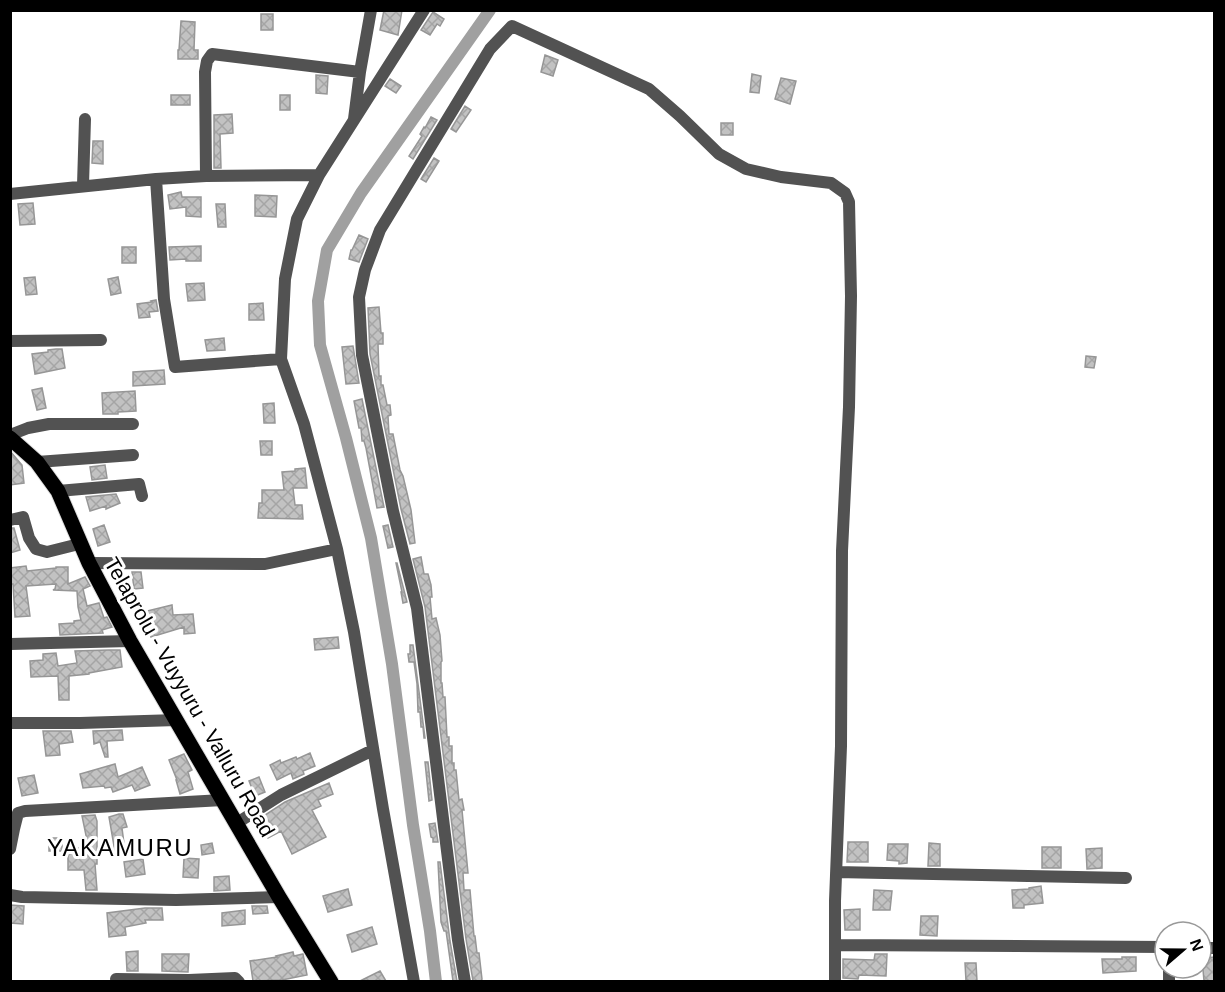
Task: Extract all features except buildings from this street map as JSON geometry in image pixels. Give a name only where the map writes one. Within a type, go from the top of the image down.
[{"type":"main road","name":"Telaprolu - Vuyyuru - Valluru Road","points":[[10,437],[37,462],[58,491],[79,544],[130,641],[279,897],[331,981]]},
{"type":"street","points":[[353,122],[371,10]]},
{"type":"street","points":[[414,981],[354,632],[337,549],[304,424],[281,359],[285,279],[297,219],[319,175],[424,10]]},
{"type":"street","points":[[465,981],[456,929],[417,608],[393,511],[362,355],[359,297],[364,270],[380,230],[490,49],[512,26],[649,89],[719,154],[746,169],[781,177],[831,183],[845,193],[849,201],[851,296],[849,408],[842,550],[841,746],[835,981]]},
{"type":"street","points":[[206,176],[205,72],[207,61],[212,54],[360,72]]},
{"type":"street","points":[[83,185],[85,119]]},
{"type":"street","points":[[10,194],[156,178],[319,175]]},
{"type":"street","points":[[156,178],[164,299],[175,367],[281,359]]},
{"type":"street","points":[[10,341],[101,340]]},
{"type":"street","points":[[10,437],[28,428],[49,424],[133,424]]},
{"type":"street","points":[[37,462],[133,455]]},
{"type":"street","points":[[58,491],[139,484],[142,496]]},
{"type":"street","points":[[10,520],[23,517],[29,538],[36,549],[47,552],[79,544]]},
{"type":"street","points":[[89,563],[265,564],[337,549]]},
{"type":"street","points":[[10,644],[130,641]]},
{"type":"street","points":[[10,723],[177,720]]},
{"type":"street","points":[[237,823],[281,795],[373,750]]},
{"type":"street","points":[[10,849],[18,813],[25,811],[223,800]]},
{"type":"street","points":[[836,872],[1126,878]]},
{"type":"street","points":[[10,895],[176,900],[279,897]]},
{"type":"street","points":[[835,945],[1153,947]]},
{"type":"street","points":[[116,979],[235,978],[239,981]]},
{"type":"waterway","points":[[436,982],[392,664],[371,538],[320,345],[318,301],[327,250],[361,193],[490,10]]},
{"type":"district","name":"YAKAMURU","points":[[120,847]]}]
